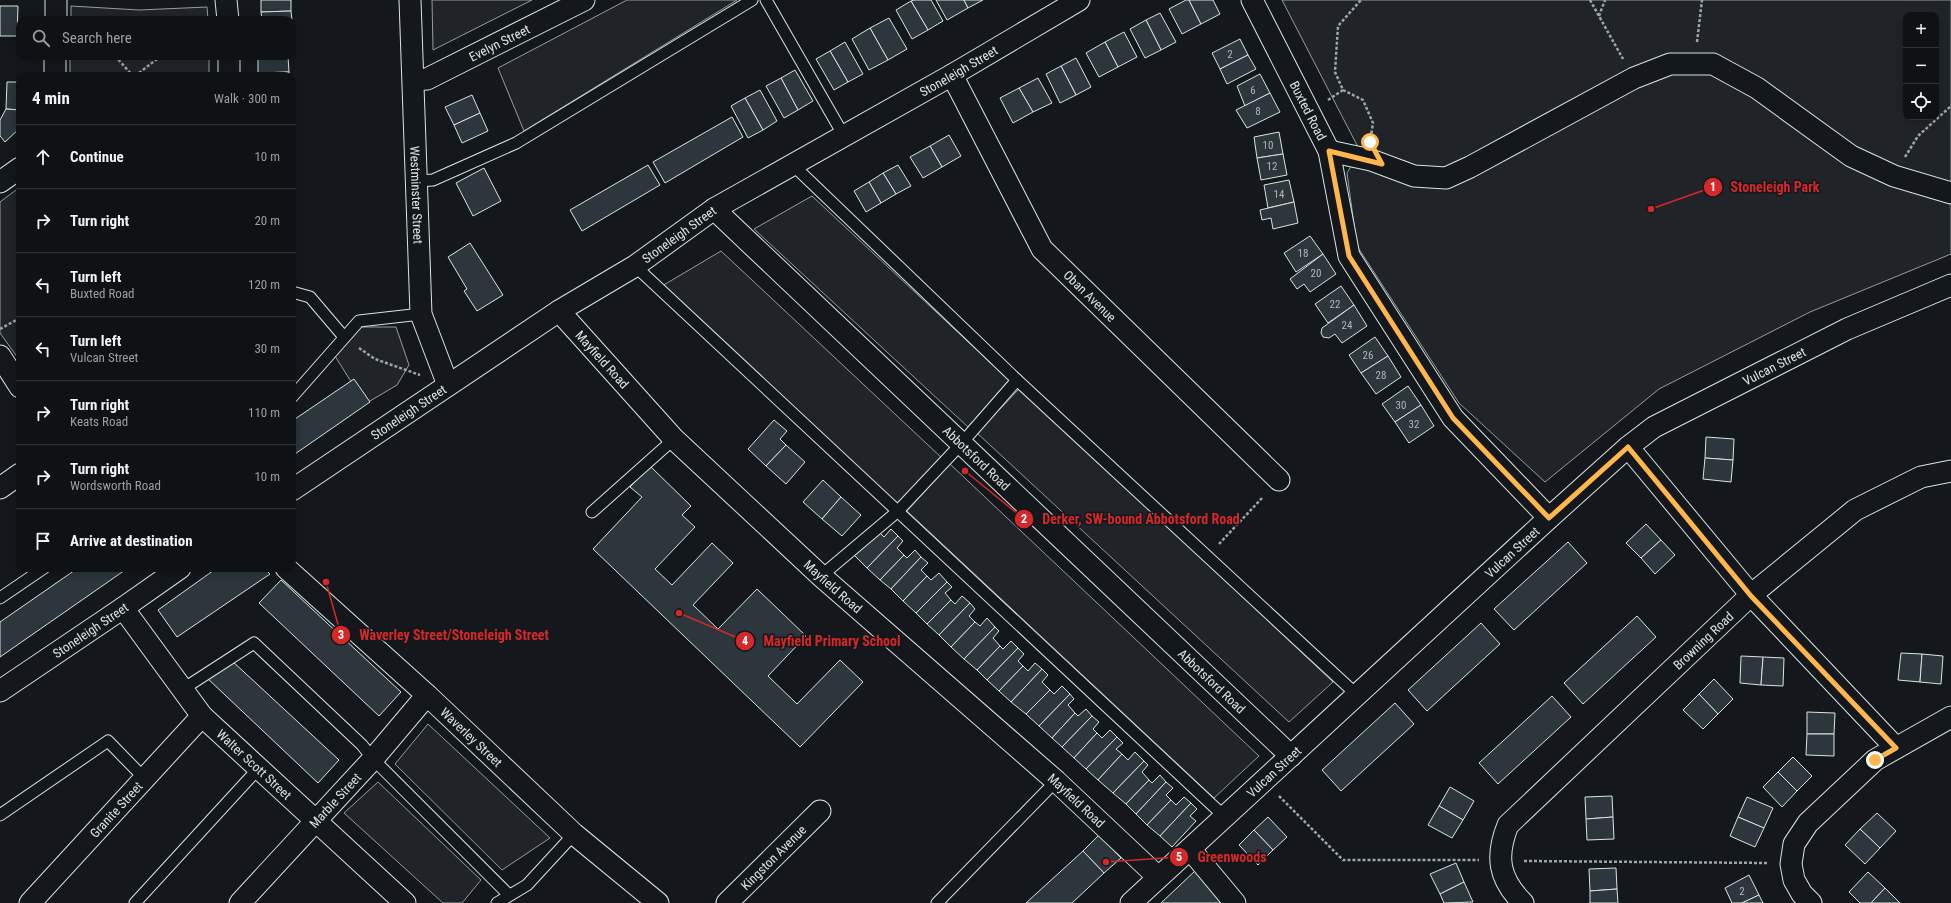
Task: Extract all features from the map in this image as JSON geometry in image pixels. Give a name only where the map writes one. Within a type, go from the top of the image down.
[{"type":"street","points":[[56,0],[56,16]]},
{"type":"street","points":[[226,0],[228,16]]},
{"type":"street","name":"Westminster Street","points":[[410,0],[421,314],[448,385]]},
{"type":"street","name":"Evelyn Street","points":[[414,80],[428,79],[584,0]]},
{"type":"street","name":"Stoneleigh Street","points":[[296,487],[559,311],[635,266],[714,209],[952,75],[1079,0]]},
{"type":"street","name":"Buxted Road","points":[[1252,0],[1329,151],[1349,256],[1453,418],[1549,518]]},
{"type":"street","points":[[55,60],[55,72]]},
{"type":"street","points":[[229,60],[229,72]]},
{"type":"street","points":[[1329,151],[1382,164],[1414,176],[1446,178],[1470,167],[1634,78],[1670,64],[1713,64],[1757,88],[1852,156],[1894,176],[1951,193]]},
{"type":"street","name":"Oban Avenue","points":[[952,75],[1042,249],[1279,480]]},
{"type":"street","points":[[0,182],[16,171]]},
{"type":"street","name":"Abbotsford Road","points":[[714,209],[1291,756]]},
{"type":"street","name":"Vulcan Street","points":[[1131,903],[1549,518],[1628,447],[1654,427],[1826,340],[1951,285]]},
{"type":"street","name":"Mayfield Road","points":[[559,311],[674,439],[821,576],[1056,781],[1158,877]]},
{"type":"street","points":[[0,356],[16,381]]},
{"type":"street","points":[[1628,447],[1751,596],[1896,748]]},
{"type":"street","name":"Browning Road","points":[[1524,903],[1510,890],[1503,874],[1501,860],[1502,840],[1508,825],[1751,596],[1855,510],[1921,477],[1951,471]]},
{"type":"street","points":[[0,488],[16,477]]},
{"type":"street","name":"Stoneleigh Street","points":[[0,691],[174,572]]},
{"type":"street","name":"Waverley Street","points":[[290,572],[427,695],[574,834],[658,903]]},
{"type":"street","name":"Walter Scott Street","points":[[123,608],[202,716],[405,903]]},
{"type":"street","name":"Marble Street","points":[[240,903],[373,759],[427,695]]},
{"type":"street","name":"Granite Street","points":[[30,903],[202,716]]},
{"type":"street","points":[[1810,903],[1802,894],[1794,880],[1792,864],[1794,844],[1808,823],[1875,760],[1951,717]]},
{"type":"street","name":"Kingston Avenue","points":[[727,903],[820,811]]},
{"type":"street","points":[[1190,849],[1236,903]]},
{"type":"lane","points":[[417,182],[433,180],[516,143],[752,0]]},
{"type":"lane","points":[[766,0],[844,136]]},
{"type":"lane","points":[[793,165],[1017,380],[1357,695]]},
{"type":"lane","points":[[635,266],[1225,817]]},
{"type":"lane","points":[[296,293],[310,298],[344,337]]},
{"type":"lane","points":[[296,392],[359,320],[421,314]]},
{"type":"lane","points":[[821,576],[898,511],[961,444],[1017,380]]},
{"type":"lane","points":[[592,512],[674,439]]},
{"type":"lane","points":[[0,598],[38,572]]},
{"type":"lane","points":[[183,690],[254,643],[362,745],[373,759],[509,895]]},
{"type":"lane","points":[[0,815],[108,741],[145,779]]},
{"type":"lane","points":[[135,903],[258,769]]},
{"type":"lane","points":[[937,903],[1056,781]]},
{"type":"lane","points":[[497,903],[527,885],[574,834]]},
{"type":"path","points":[[1361,0],[1338,26],[1335,72],[1343,90],[1363,100],[1373,123],[1370,142],[1382,164]]},
{"type":"path","points":[[1590,0],[1634,78]]},
{"type":"path","points":[[1599,16],[1605,0]]},
{"type":"path","points":[[1695,64],[1702,0]]},
{"type":"path","points":[[119,60],[130,72]]},
{"type":"path","points":[[140,72],[156,60]]},
{"type":"path","points":[[1309,112],[1343,90]]},
{"type":"path","points":[[1894,176],[1918,136],[1951,106]]},
{"type":"path","points":[[0,329],[16,320]]},
{"type":"path","points":[[344,337],[375,359],[448,385]]},
{"type":"path","points":[[1208,557],[1279,480]]},
{"type":"shaded area","points":[[432,0],[532,0],[433,50]]},
{"type":"shaded area","points":[[627,0],[737,0],[524,131],[498,68]]},
{"type":"shaded area","points":[[1282,0],[1951,0],[1951,254],[1810,312],[1659,389],[1545,482],[1459,403],[1357,246],[1347,173],[1360,151]]},
{"type":"shaded area","points":[[71,6],[139,10],[207,7],[208,16],[71,16]]},
{"type":"shaded area","points":[[70,60],[209,60],[209,72],[70,72]]},
{"type":"shaded area","points":[[16,190],[16,355],[0,333],[0,202]]},
{"type":"shaded area","points":[[812,196],[1009,380],[968,427],[754,229]]},
{"type":"shaded area","points":[[721,251],[943,459],[900,507],[662,286]]},
{"type":"shaded area","points":[[360,327],[396,327],[409,365],[397,385],[365,404],[335,356]]},
{"type":"shaded area","points":[[1020,388],[1333,682],[1289,722],[977,433]]},
{"type":"shaded area","points":[[950,464],[1259,756],[1214,798],[907,511]]},
{"type":"shaded area","points":[[428,724],[550,838],[502,870],[395,764]]},
{"type":"shaded area","points":[[378,782],[481,880],[462,903],[443,903],[344,813]]},
{"type":"building","points":[[261,0],[291,0],[291,11],[261,12]]},
{"type":"building","points":[[931,0],[943,21],[928,30],[911,1]]},
{"type":"building","points":[[936,0],[964,0],[968,8],[947,20]]},
{"type":"building","points":[[964,0],[983,0],[968,8]]},
{"type":"building","points":[[1186,0],[1189,0],[1201,24],[1182,34],[1169,9]]},
{"type":"building","points":[[1189,0],[1213,0],[1220,14],[1201,24]]},
{"type":"building","points":[[911,1],[928,30],[912,39],[896,10]]},
{"type":"building","points":[[0,6],[18,6],[18,16],[16,16],[16,36],[0,36]]},
{"type":"building","points":[[291,11],[292,16],[262,16],[261,12]]},
{"type":"building","points":[[1160,13],[1176,42],[1161,50],[1146,20]]},
{"type":"building","points":[[889,18],[907,49],[888,60],[870,28]]},
{"type":"building","points":[[1146,20],[1161,50],[1145,58],[1130,29]]},
{"type":"building","points":[[870,28],[888,60],[869,70],[852,39]]},
{"type":"building","points":[[1124,32],[1137,57],[1118,67],[1105,42]]},
{"type":"building","points":[[1240,39],[1248,55],[1220,69],[1212,53]]},
{"type":"building","points":[[845,42],[863,74],[848,82],[830,51]]},
{"type":"building","points":[[1105,42],[1118,67],[1099,77],[1086,53]]},
{"type":"building","points":[[830,51],[848,82],[834,90],[816,59]]},
{"type":"building","points":[[1248,55],[1256,69],[1227,84],[1220,69]]},
{"type":"building","points":[[1076,58],[1091,87],[1076,95],[1061,66]]},
{"type":"building","points":[[258,60],[288,60],[289,72],[258,72]]},
{"type":"building","points":[[1061,66],[1076,95],[1060,103],[1046,74]]},
{"type":"building","points":[[795,70],[813,101],[798,110],[781,78]]},
{"type":"building","points":[[1260,74],[1270,93],[1245,106],[1237,86]]},
{"type":"building","points":[[781,78],[798,110],[784,118],[766,86]]},
{"type":"building","points":[[1038,78],[1052,103],[1033,112],[1019,88]]},
{"type":"building","points":[[7,82],[16,82],[16,110],[6,109]]},
{"type":"building","points":[[1019,88],[1033,112],[1013,123],[1000,98]]},
{"type":"building","points":[[760,90],[777,121],[763,130],[745,98]]},
{"type":"building","points":[[1270,93],[1280,112],[1247,128],[1236,110]]},
{"type":"building","points":[[472,95],[480,113],[454,125],[445,107]]},
{"type":"building","points":[[745,98],[763,130],[748,138],[731,106]]},
{"type":"building","points":[[6,109],[16,110],[16,132],[5,142],[0,136],[0,120]]},
{"type":"building","points":[[480,113],[488,131],[462,143],[454,125]]},
{"type":"building","points":[[732,117],[743,137],[665,183],[653,162]]},
{"type":"building","points":[[1279,132],[1283,154],[1257,158],[1254,137]]},
{"type":"building","points":[[949,135],[961,156],[942,167],[930,146]]},
{"type":"building","points":[[930,146],[942,167],[923,178],[910,157]]},
{"type":"building","points":[[1283,154],[1287,175],[1261,180],[1257,158]]},
{"type":"building","points":[[648,165],[660,185],[582,231],[570,210]]},
{"type":"building","points":[[898,165],[911,186],[896,194],[883,173]]},
{"type":"building","points":[[484,168],[501,201],[473,216],[456,183]]},
{"type":"building","points":[[883,173],[896,194],[881,203],[869,182]]},
{"type":"building","points":[[1289,180],[1294,202],[1268,208],[1264,185]]},
{"type":"building","points":[[869,182],[881,203],[866,212],[854,191]]},
{"type":"building","points":[[1294,202],[1298,223],[1273,229],[1271,218],[1262,220],[1260,210]]},
{"type":"building","points":[[1310,236],[1323,254],[1296,272],[1284,253]]},
{"type":"building","points":[[470,243],[503,295],[477,311],[464,291],[467,289],[448,257]]},
{"type":"building","points":[[1323,254],[1336,274],[1310,292],[1304,284],[1297,289],[1290,279]]},
{"type":"building","points":[[1341,286],[1354,305],[1328,323],[1315,304]]},
{"type":"building","points":[[1354,305],[1367,326],[1342,343],[1335,334],[1329,338],[1323,337],[1321,333],[1322,328]]},
{"type":"building","points":[[1375,337],[1388,356],[1361,373],[1349,355]]},
{"type":"building","points":[[1388,356],[1401,377],[1376,394],[1361,373]]},
{"type":"building","points":[[354,379],[370,402],[296,453],[296,418]]},
{"type":"building","points":[[1408,386],[1421,405],[1395,422],[1382,404]]},
{"type":"building","points":[[1421,405],[1434,426],[1409,443],[1395,422]]},
{"type":"building","points":[[774,420],[787,431],[780,439],[786,445],[766,466],[748,449]]},
{"type":"building","points":[[1706,437],[1734,439],[1733,460],[1705,458]]},
{"type":"building","points":[[786,445],[805,462],[786,484],[766,466]]},
{"type":"building","points":[[1705,458],[1733,460],[1731,482],[1703,479]]},
{"type":"building","points":[[650,466],[691,506],[682,515],[695,527],[655,569],[672,585],[712,543],[733,563],[693,605],[718,629],[757,589],[806,636],[768,676],[797,704],[840,660],[863,682],[800,747],[593,549],[642,497],[630,487]]},
{"type":"building","points":[[823,480],[841,497],[822,519],[803,502]]},
{"type":"building","points":[[841,497],[861,515],[842,536],[822,519]]},
{"type":"building","points":[[1646,524],[1661,540],[1641,558],[1626,543]]},
{"type":"building","points":[[891,529],[898,536],[867,568],[854,555],[878,531],[884,537]]},
{"type":"building","points":[[898,536],[903,541],[897,548],[904,555],[880,580],[867,568]]},
{"type":"building","points":[[1661,540],[1675,555],[1655,574],[1641,558]]},
{"type":"building","points":[[1568,542],[1587,563],[1514,630],[1494,609]]},
{"type":"building","points":[[915,550],[921,557],[891,589],[880,580],[904,555],[907,558]]},
{"type":"building","points":[[921,557],[928,563],[921,570],[927,576],[903,601],[891,589]]},
{"type":"building","points":[[72,572],[122,572],[0,657],[0,622]]},
{"type":"building","points":[[211,572],[268,572],[270,574],[177,637],[158,610]]},
{"type":"building","points":[[939,573],[947,582],[916,613],[903,601],[927,576],[931,580]]},
{"type":"building","points":[[281,580],[401,692],[379,716],[259,603]]},
{"type":"building","points":[[947,582],[952,587],[945,593],[951,600],[927,624],[916,613]]},
{"type":"building","points":[[962,596],[970,603],[939,635],[927,624],[951,600],[955,604]]},
{"type":"building","points":[[970,603],[975,609],[969,616],[975,622],[951,647],[939,635]]},
{"type":"building","points":[[1637,616],[1656,637],[1583,704],[1564,683]]},
{"type":"building","points":[[987,618],[995,627],[964,659],[951,647],[975,622],[980,626]]},
{"type":"building","points":[[1481,623],[1500,644],[1427,711],[1408,690]]},
{"type":"building","points":[[995,627],[999,631],[993,638],[1000,646],[977,670],[964,659]]},
{"type":"building","points":[[1011,641],[1018,648],[987,680],[977,670],[1000,646],[1003,649]]},
{"type":"building","points":[[1018,648],[1024,654],[1018,661],[1023,666],[999,691],[987,680]]},
{"type":"building","points":[[1901,653],[1922,654],[1920,682],[1898,680]]},
{"type":"building","points":[[1922,654],[1943,656],[1941,684],[1920,682]]},
{"type":"building","points":[[1741,656],[1763,657],[1761,685],[1740,683]]},
{"type":"building","points":[[1763,657],[1784,658],[1783,686],[1761,685]]},
{"type":"building","points":[[231,660],[339,760],[318,783],[206,677]]},
{"type":"building","points":[[1035,663],[1042,669],[1011,702],[999,691],[1023,666],[1028,671]]},
{"type":"building","points":[[1042,669],[1048,675],[1042,682],[1050,690],[1026,714],[1011,702]]},
{"type":"building","points":[[1714,679],[1733,699],[1718,714],[1699,694]]},
{"type":"building","points":[[1062,686],[1070,694],[1039,726],[1026,714],[1050,690],[1054,694]]},
{"type":"building","points":[[1070,694],[1074,699],[1068,705],[1075,713],[1052,738],[1039,726]]},
{"type":"building","points":[[1699,694],[1718,714],[1703,729],[1683,710]]},
{"type":"building","points":[[1552,696],[1571,717],[1498,784],[1479,763]]},
{"type":"building","points":[[1395,703],[1414,724],[1341,791],[1322,770]]},
{"type":"building","points":[[1086,709],[1092,716],[1062,747],[1052,738],[1075,713],[1078,716]]},
{"type":"building","points":[[1807,712],[1835,713],[1834,734],[1807,734]]},
{"type":"building","points":[[1092,716],[1099,722],[1093,729],[1097,733],[1074,758],[1062,747]]},
{"type":"building","points":[[1110,730],[1117,737],[1086,769],[1074,758],[1097,733],[1102,738]]},
{"type":"building","points":[[1807,734],[1834,734],[1834,756],[1806,755]]},
{"type":"building","points":[[1117,737],[1123,743],[1116,749],[1122,754],[1098,780],[1086,769]]},
{"type":"building","points":[[1135,752],[1144,761],[1113,793],[1098,780],[1122,754],[1128,760]]},
{"type":"building","points":[[1793,757],[1812,776],[1797,791],[1778,772]]},
{"type":"building","points":[[1144,761],[1148,765],[1142,772],[1149,780],[1126,804],[1113,793]]},
{"type":"building","points":[[1778,772],[1797,791],[1782,807],[1763,787]]},
{"type":"building","points":[[1160,775],[1166,782],[1136,814],[1126,804],[1149,780],[1152,783]]},
{"type":"building","points":[[1166,782],[1173,788],[1166,795],[1171,800],[1147,825],[1136,814]]},
{"type":"building","points":[[1450,787],[1474,801],[1463,820],[1439,806]]},
{"type":"building","points":[[1612,796],[1613,817],[1586,819],[1585,797]]},
{"type":"building","points":[[1184,797],[1191,803],[1160,836],[1147,825],[1171,800],[1176,805]]},
{"type":"building","points":[[1747,797],[1773,808],[1764,828],[1738,817]]},
{"type":"building","points":[[1191,803],[1197,809],[1190,816],[1196,821],[1172,847],[1160,836]]},
{"type":"building","points":[[1439,806],[1463,820],[1452,838],[1428,825]]},
{"type":"building","points":[[1877,813],[1896,831],[1880,848],[1860,829]]},
{"type":"building","points":[[1268,817],[1287,837],[1273,850],[1254,830]]},
{"type":"building","points":[[1613,817],[1614,839],[1587,840],[1586,819]]},
{"type":"building","points":[[1738,817],[1764,828],[1755,847],[1730,836]]},
{"type":"building","points":[[1860,829],[1880,848],[1865,864],[1845,845]]},
{"type":"building","points":[[1254,830],[1273,850],[1258,865],[1239,845]]},
{"type":"building","points":[[1099,835],[1121,858],[1104,873],[1083,851]]},
{"type":"building","points":[[1083,851],[1104,873],[1072,903],[1026,903]]},
{"type":"building","points":[[1456,863],[1464,882],[1440,894],[1430,874]]},
{"type":"building","points":[[1616,868],[1617,889],[1590,891],[1589,869]]},
{"type":"building","points":[[1196,870],[1226,903],[1161,903]]},
{"type":"building","points":[[1868,872],[1885,888],[1871,903],[1860,903],[1849,892]]},
{"type":"building","points":[[1749,875],[1759,895],[1742,903],[1732,903],[1725,888]]},
{"type":"building","points":[[1464,882],[1473,902],[1444,903],[1440,894]]},
{"type":"building","points":[[1885,888],[1900,903],[1871,903]]},
{"type":"building","points":[[1617,889],[1618,903],[1590,903],[1590,891]]},
{"type":"building","points":[[1759,895],[1763,903],[1742,903]]},
{"type":"place","name":"Stoneleigh Park","points":[[1651,209]]},
{"type":"place","name":"Derker, SW-bound Abbotsford Road","points":[[965,471]]},
{"type":"place","name":"Waverley Street/Stoneleigh Street","points":[[326,582]]},
{"type":"place","name":"Mayfield Primary School","points":[[679,613]]},
{"type":"place","name":"Greenwoods","points":[[1106,862]]},
{"type":"route","points":[[1370,142],[1382,164],[1371,160],[1329,151],[1349,256],[1453,418],[1549,518],[1628,447],[1751,596],[1896,748],[1875,760]]}]
